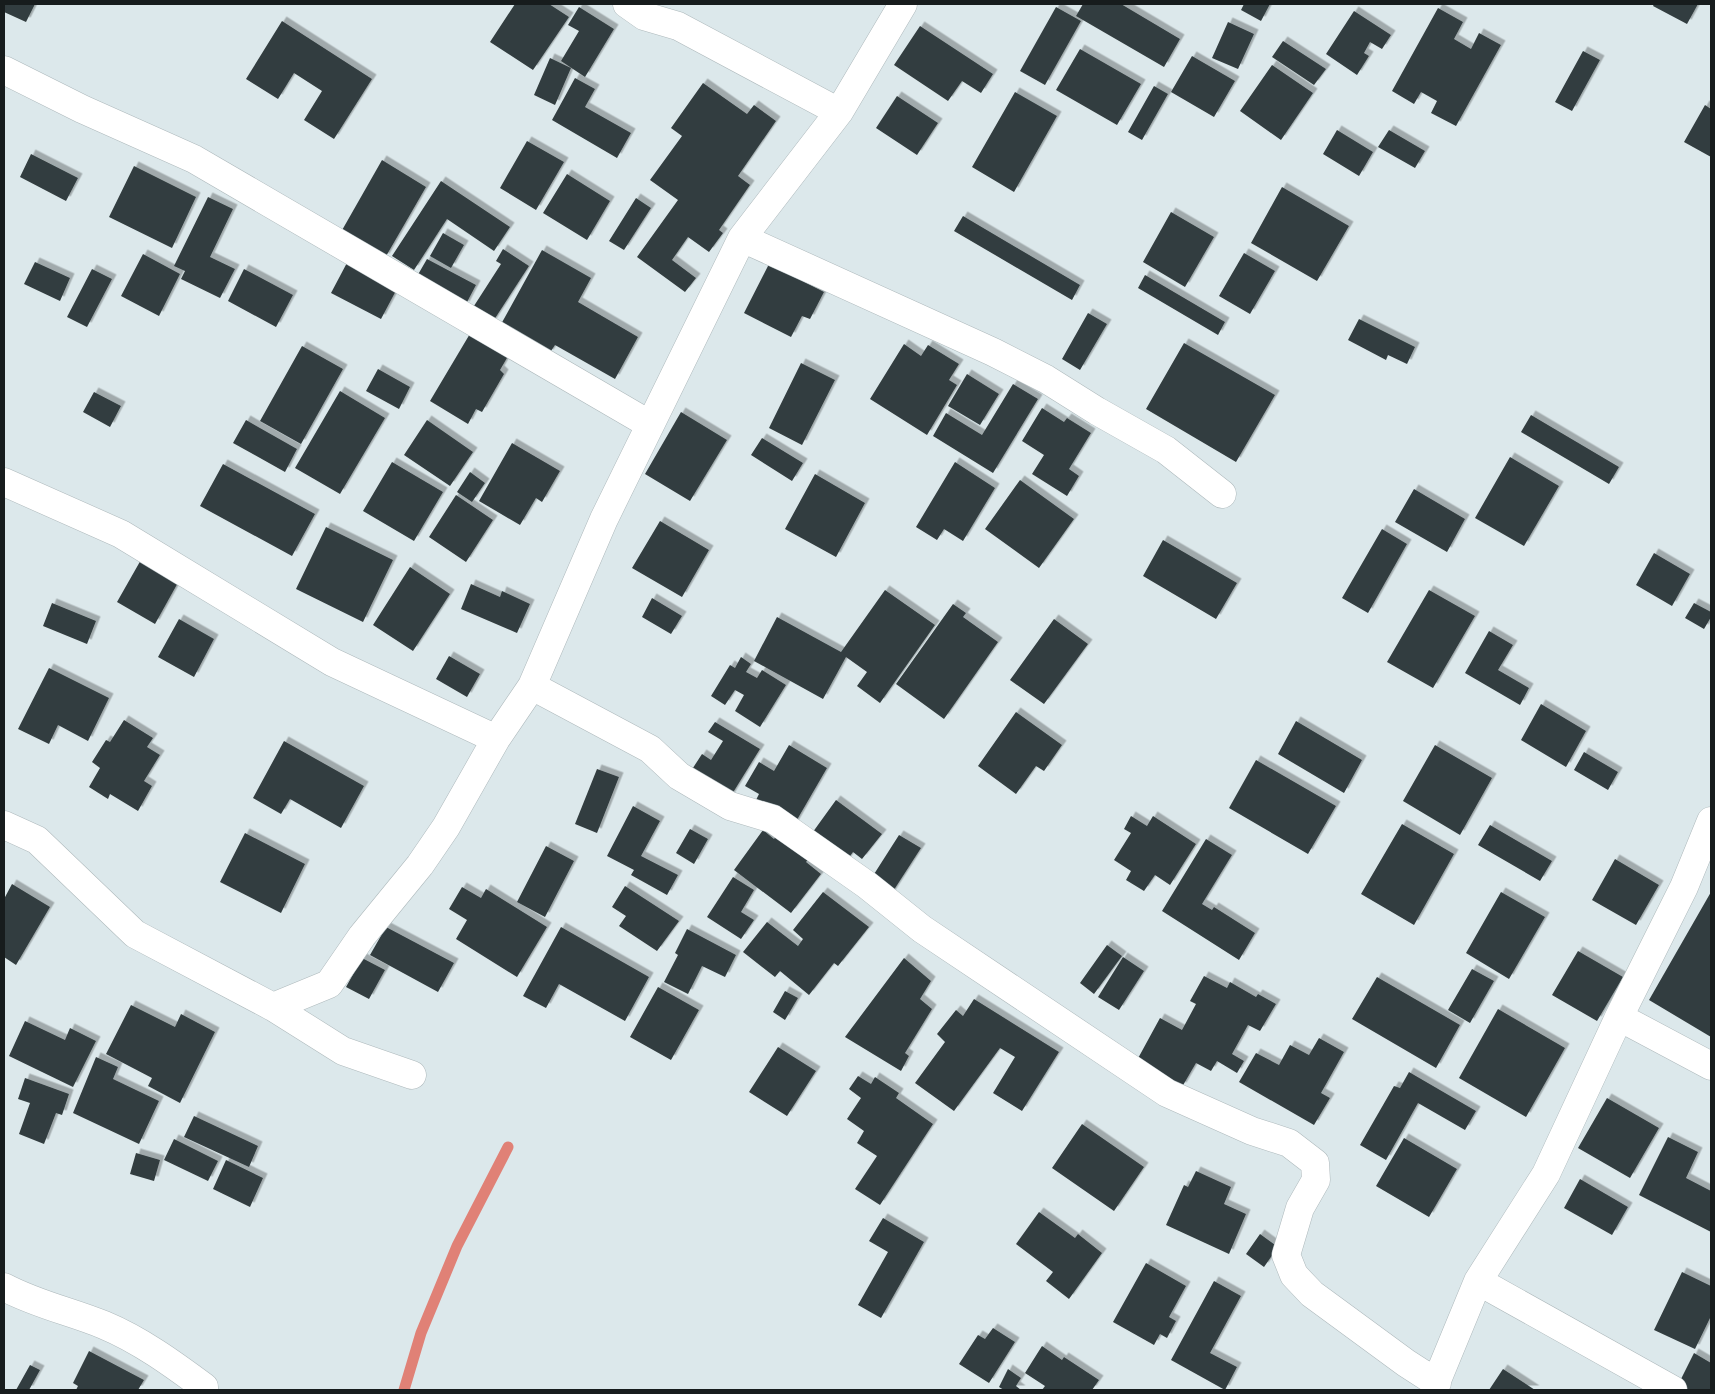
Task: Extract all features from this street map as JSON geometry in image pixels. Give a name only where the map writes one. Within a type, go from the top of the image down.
[{"type":"street","points":[[627,4],[644,16],[678,26],[839,112]]},
{"type":"street","points":[[273,1007],[329,984],[362,936],[420,865],[446,827],[496,739],[532,686],[586,558],[649,424],[742,238],[839,112],[903,4]]},
{"type":"street","points":[[4,70],[82,109],[194,159],[649,424]]},
{"type":"street","points":[[742,238],[994,352],[1046,379],[1097,411],[1166,450],[1222,494]]},
{"type":"street","points":[[4,482],[121,534],[332,662],[496,739]]},
{"type":"street","points":[[532,686],[650,749],[679,776],[730,806],[773,819],[868,885],[922,929],[1167,1093],[1252,1131],[1289,1143],[1315,1163],[1316,1180],[1300,1208],[1286,1256],[1294,1275],[1312,1294],[1406,1363],[1435,1387],[1478,1281],[1546,1174],[1619,1017],[1684,887],[1711,821]]},
{"type":"street","points":[[4,825],[38,840],[135,934],[273,1007],[343,1051],[412,1075]]},
{"type":"street","points":[[1619,1017],[1711,1066]]},
{"type":"street","points":[[1478,1281],[1673,1390]]},
{"type":"street","points":[[4,1288],[29,1301],[103,1325],[172,1364],[204,1387],[204,1390]]},
{"type":"building","points":[[4,4],[35,4],[26,22],[4,12]]},
{"type":"building","points":[[515,4],[549,4],[569,17],[533,70],[490,42]]},
{"type":"building","points":[[1083,4],[1121,4],[1180,39],[1164,67],[1076,16]]},
{"type":"building","points":[[1244,4],[1270,4],[1261,21],[1241,10]]},
{"type":"building","points":[[1654,4],[1698,4],[1687,24],[1653,6]]},
{"type":"building","points":[[579,7],[614,29],[585,77],[561,61],[579,31],[568,25]]},
{"type":"building","points":[[1056,7],[1081,21],[1045,85],[1020,71]]},
{"type":"building","points":[[1438,8],[1463,22],[1454,39],[1471,49],[1479,33],[1501,45],[1456,126],[1431,113],[1437,101],[1421,92],[1414,104],[1392,91]]},
{"type":"building","points":[[1354,11],[1391,35],[1382,49],[1370,42],[1364,53],[1369,56],[1357,75],[1326,54]]},
{"type":"building","points":[[282,21],[372,79],[334,139],[304,120],[322,91],[294,73],[278,99],[246,79]]},
{"type":"building","points":[[1228,22],[1254,34],[1238,69],[1212,58]]},
{"type":"building","points":[[920,26],[993,74],[981,93],[962,81],[948,101],[894,65]]},
{"type":"building","points":[[1283,41],[1326,69],[1314,85],[1272,57]]},
{"type":"building","points":[[1080,49],[1141,84],[1117,125],[1056,90]]},
{"type":"building","points":[[1583,51],[1600,60],[1572,111],[1555,102]]},
{"type":"building","points":[[1192,56],[1235,81],[1214,117],[1171,92]]},
{"type":"building","points":[[550,58],[571,68],[555,105],[534,95]]},
{"type":"building","points":[[1272,65],[1313,93],[1281,140],[1240,111]]},
{"type":"building","points":[[575,78],[595,89],[585,107],[631,133],[617,158],[552,120]]},
{"type":"building","points":[[703,83],[747,114],[754,105],[776,121],[738,176],[750,185],[719,230],[723,233],[709,252],[688,237],[672,260],[696,278],[685,292],[637,257],[678,200],[650,180],[682,136],[671,128]]},
{"type":"building","points":[[1154,86],[1168,94],[1142,140],[1128,132]]},
{"type":"building","points":[[1015,92],[1057,116],[1014,192],[972,167]]},
{"type":"building","points":[[897,96],[938,123],[917,155],[876,128]]},
{"type":"building","points":[[1705,105],[1711,109],[1711,157],[1684,142]]},
{"type":"building","points":[[1337,130],[1373,152],[1359,176],[1323,154]]},
{"type":"building","points":[[1389,130],[1425,151],[1415,168],[1378,147]]},
{"type":"building","points":[[527,141],[564,162],[536,210],[500,188]]},
{"type":"building","points":[[31,154],[78,178],[66,201],[20,177]]},
{"type":"building","points":[[382,160],[426,187],[385,258],[341,232]]},
{"type":"building","points":[[134,166],[196,197],[172,248],[109,217]]},
{"type":"building","points":[[567,174],[610,201],[587,240],[543,213]]},
{"type":"building","points":[[441,181],[510,227],[494,251],[447,219],[414,270],[392,256]]},
{"type":"building","points":[[1282,187],[1349,226],[1317,281],[1251,243]]},
{"type":"building","points":[[208,197],[233,209],[210,257],[235,269],[220,298],[181,279],[185,271],[174,266]]},
{"type":"building","points":[[636,198],[651,208],[624,250],[609,241]]},
{"type":"building","points":[[1171,212],[1214,237],[1185,287],[1143,262]]},
{"type":"building","points":[[963,216],[1080,285],[1072,300],[954,231]]},
{"type":"building","points":[[443,233],[464,245],[451,268],[430,256]]},
{"type":"building","points":[[503,249],[529,266],[492,323],[472,309],[501,264],[496,261]]},
{"type":"building","points":[[542,250],[591,278],[578,302],[638,337],[615,379],[555,345],[549,354],[500,326]]},
{"type":"building","points":[[1244,253],[1275,271],[1250,314],[1219,296]]},
{"type":"building","points":[[143,254],[180,274],[159,316],[121,296]]},
{"type":"building","points":[[349,259],[399,285],[381,319],[331,293]]},
{"type":"building","points":[[427,259],[476,285],[465,306],[416,278]]},
{"type":"building","points":[[35,262],[70,278],[60,301],[24,284]]},
{"type":"building","points":[[769,264],[824,292],[810,319],[802,316],[791,337],[744,313]]},
{"type":"building","points":[[92,269],[112,279],[87,327],[67,317]]},
{"type":"building","points":[[244,269],[293,295],[276,327],[228,301]]},
{"type":"building","points":[[1145,275],[1225,322],[1218,335],[1138,288]]},
{"type":"building","points":[[1088,313],[1107,324],[1080,370],[1062,359]]},
{"type":"building","points":[[1359,319],[1415,347],[1407,364],[1388,355],[1386,360],[1348,340]]},
{"type":"building","points":[[474,327],[511,351],[500,370],[504,374],[482,412],[476,409],[468,424],[430,401]]},
{"type":"building","points":[[1184,343],[1275,395],[1236,462],[1146,409]]},
{"type":"building","points":[[904,344],[921,356],[928,345],[959,364],[949,380],[957,385],[927,435],[870,399]]},
{"type":"building","points":[[302,346],[343,369],[301,444],[260,421]]},
{"type":"building","points":[[801,363],[835,380],[802,445],[769,428]]},
{"type":"building","points":[[378,369],[410,387],[399,409],[366,391]]},
{"type":"building","points":[[967,374],[999,394],[980,425],[948,406]]},
{"type":"building","points":[[1013,384],[1038,399],[993,473],[933,436],[946,413],[982,435]]},
{"type":"building","points":[[340,391],[385,418],[340,494],[295,468]]},
{"type":"building","points":[[94,392],[121,406],[110,427],[83,412]]},
{"type":"building","points":[[1042,408],[1064,422],[1067,418],[1091,433],[1069,469],[1079,476],[1067,496],[1032,474],[1044,455],[1022,441]]},
{"type":"building","points":[[681,412],[727,440],[690,501],[645,474]]},
{"type":"building","points":[[1531,415],[1619,467],[1609,484],[1521,432]]},
{"type":"building","points":[[246,420],[297,449],[285,472],[233,443]]},
{"type":"building","points":[[427,420],[473,452],[450,486],[404,455]]},
{"type":"building","points":[[762,438],[803,463],[792,481],[751,455]]},
{"type":"building","points":[[512,443],[560,471],[542,502],[536,498],[520,525],[479,501]]},
{"type":"building","points":[[1510,457],[1559,486],[1524,546],[1475,518]]},
{"type":"building","points":[[392,462],[443,492],[414,541],[363,511]]},
{"type":"building","points":[[955,462],[995,488],[963,541],[944,529],[937,540],[916,527]]},
{"type":"building","points":[[223,464],[315,514],[292,556],[200,506]]},
{"type":"building","points":[[470,472],[485,483],[472,502],[457,492]]},
{"type":"building","points":[[815,474],[865,503],[836,557],[785,529]]},
{"type":"building","points":[[1020,480],[1074,519],[1039,568],[985,529]]},
{"type":"building","points":[[1414,489],[1465,519],[1447,552],[1395,522]]},
{"type":"building","points":[[456,495],[493,520],[466,562],[429,537]]},
{"type":"building","points":[[660,521],[709,550],[682,597],[632,568]]},
{"type":"building","points":[[326,527],[393,560],[363,622],[296,589]]},
{"type":"building","points":[[1382,529],[1407,544],[1368,613],[1342,598]]},
{"type":"building","points":[[1163,540],[1237,583],[1216,619],[1143,576]]},
{"type":"building","points":[[1654,553],[1690,574],[1672,606],[1636,585]]},
{"type":"building","points":[[142,558],[180,579],[155,624],[117,602]]},
{"type":"building","points":[[410,567],[450,594],[413,651],[373,625]]},
{"type":"building","points":[[471,584],[500,597],[502,591],[530,604],[517,633],[461,609]]},
{"type":"building","points":[[885,590],[935,625],[880,703],[857,686],[867,672],[846,657],[823,699],[754,661],[777,617],[841,652]]},
{"type":"building","points":[[1429,590],[1475,616],[1433,688],[1387,662]]},
{"type":"building","points":[[652,598],[682,616],[671,634],[642,617]]},
{"type":"building","points":[[52,603],[96,621],[87,644],[43,626]]},
{"type":"building","points":[[1694,603],[1711,612],[1711,617],[1704,629],[1685,618]]},
{"type":"building","points":[[953,604],[966,613],[963,617],[998,642],[944,719],[896,684]]},
{"type":"building","points":[[179,619],[214,639],[194,677],[158,657]]},
{"type":"building","points":[[1054,619],[1088,644],[1044,704],[1010,680]]},
{"type":"building","points":[[1489,631],[1513,645],[1498,670],[1529,688],[1520,705],[1465,673]]},
{"type":"building","points":[[449,656],[480,674],[467,697],[436,679]]},
{"type":"building","points":[[741,657],[751,664],[746,672],[757,678],[762,670],[786,685],[760,727],[735,711],[744,695],[735,690],[725,705],[711,696],[730,665],[735,668]]},
{"type":"building","points":[[49,668],[109,698],[88,741],[58,725],[49,744],[18,729]]},
{"type":"building","points":[[1541,704],[1586,731],[1566,767],[1521,740]]},
{"type":"building","points":[[1016,712],[1062,745],[1044,771],[1036,766],[1016,794],[978,766]]},
{"type":"building","points":[[124,720],[153,738],[147,747],[160,755],[144,781],[152,786],[138,811],[110,794],[108,799],[89,787],[100,768],[92,762],[106,740],[110,742]]},
{"type":"building","points":[[1296,721],[1362,760],[1344,793],[1278,754]]},
{"type":"building","points":[[715,722],[760,749],[729,799],[689,774],[702,754],[711,760],[723,741],[708,732]]},
{"type":"building","points":[[284,741],[364,786],[341,828],[290,799],[281,814],[253,798]]},
{"type":"building","points":[[789,745],[827,768],[794,825],[755,802],[759,794],[745,786],[759,762],[774,771]]},
{"type":"building","points":[[1435,745],[1492,778],[1460,835],[1403,801]]},
{"type":"building","points":[[1584,752],[1618,772],[1608,790],[1574,770]]},
{"type":"building","points":[[1256,760],[1336,806],[1308,854],[1229,808]]},
{"type":"building","points":[[597,769],[619,777],[597,833],[575,824]]},
{"type":"building","points":[[836,800],[882,834],[862,859],[853,852],[845,863],[810,836]]},
{"type":"building","points":[[633,806],[660,821],[641,856],[678,875],[667,895],[631,875],[634,870],[607,856]]},
{"type":"building","points":[[1131,816],[1147,826],[1153,816],[1196,844],[1170,885],[1155,875],[1144,891],[1126,880],[1131,871],[1114,860],[1131,833],[1124,829]]},
{"type":"building","points":[[1402,824],[1454,854],[1414,925],[1361,894]]},
{"type":"building","points":[[1490,825],[1552,861],[1540,881],[1478,845]]},
{"type":"building","points":[[783,828],[814,852],[806,862],[821,874],[791,913],[734,870],[763,830],[774,839]]},
{"type":"building","points":[[690,829],[708,839],[694,864],[676,853]]},
{"type":"building","points":[[245,833],[305,864],[281,913],[220,882]]},
{"type":"building","points":[[899,835],[921,848],[890,896],[869,882]]},
{"type":"building","points":[[1206,839],[1232,855],[1202,904],[1212,910],[1214,907],[1255,933],[1239,960],[1162,911]]},
{"type":"building","points":[[546,846],[574,861],[545,917],[517,902]]},
{"type":"building","points":[[1615,859],[1659,885],[1636,925],[1592,900]]},
{"type":"building","points":[[733,877],[754,890],[741,912],[754,920],[741,939],[707,917]]},
{"type":"building","points":[[12,884],[50,907],[16,965],[4,957],[4,899]]},
{"type":"building","points":[[625,886],[679,921],[657,951],[619,926],[626,916],[612,907]]},
{"type":"building","points":[[462,887],[481,898],[486,889],[547,927],[517,977],[456,939],[467,920],[449,909]]},
{"type":"building","points":[[823,892],[869,927],[838,966],[834,963],[809,995],[780,971],[775,977],[743,952],[767,922],[798,946],[803,939],[793,930]]},
{"type":"building","points":[[1501,892],[1545,917],[1509,979],[1466,953]]},
{"type":"building","points":[[1711,892],[1710,986],[1711,1037],[1649,1000]]},
{"type":"building","points":[[386,927],[454,963],[438,992],[370,955]]},
{"type":"building","points":[[561,927],[649,977],[625,1021],[559,984],[546,1008],[523,996]]},
{"type":"building","points":[[687,929],[736,955],[725,977],[702,966],[688,994],[664,982],[678,955],[675,953]]},
{"type":"building","points":[[1107,945],[1122,956],[1094,994],[1080,983]]},
{"type":"building","points":[[1578,951],[1623,977],[1597,1021],[1552,995]]},
{"type":"building","points":[[1123,957],[1144,971],[1119,1010],[1098,997]]},
{"type":"building","points":[[362,958],[385,970],[369,999],[346,987]]},
{"type":"building","points":[[904,958],[931,981],[920,999],[932,1009],[905,1053],[909,1056],[901,1071],[845,1037]]},
{"type":"building","points":[[1472,969],[1494,981],[1470,1023],[1448,1010]]},
{"type":"building","points":[[1204,976],[1227,988],[1230,982],[1256,997],[1258,994],[1276,1004],[1260,1031],[1248,1025],[1232,1054],[1244,1061],[1237,1073],[1217,1061],[1211,1071],[1196,1063],[1182,1087],[1136,1062],[1160,1018],[1182,1030],[1196,1004],[1190,1001]]},
{"type":"building","points":[[1377,977],[1460,1025],[1436,1068],[1352,1019]]},
{"type":"building","points":[[658,987],[699,1010],[671,1060],[630,1037]]},
{"type":"building","points":[[785,991],[798,998],[785,1020],[773,1012]]},
{"type":"building","points":[[974,999],[1059,1052],[1022,1111],[993,1093],[1015,1057],[1000,1048],[954,1111],[915,1083],[945,1042],[937,1034],[956,1010],[963,1016]]},
{"type":"building","points":[[131,1005],[175,1027],[181,1014],[215,1032],[180,1103],[148,1086],[152,1078],[106,1054]]},
{"type":"building","points":[[1498,1009],[1565,1048],[1526,1117],[1459,1078]]},
{"type":"building","points":[[25,1021],[65,1040],[70,1028],[96,1041],[73,1087],[9,1056]]},
{"type":"building","points":[[1319,1038],[1344,1052],[1321,1093],[1330,1098],[1314,1125],[1239,1082],[1256,1053],[1279,1065],[1290,1045],[1309,1055]]},
{"type":"building","points":[[778,1047],[816,1071],[787,1116],[749,1092]]},
{"type":"building","points":[[96,1057],[118,1067],[113,1079],[159,1101],[139,1144],[73,1113]]},
{"type":"building","points":[[1409,1072],[1476,1111],[1465,1130],[1418,1103],[1386,1160],[1360,1145],[1394,1086],[1400,1088]]},
{"type":"building","points":[[858,1076],[871,1084],[875,1077],[899,1093],[896,1098],[933,1124],[880,1205],[855,1189],[877,1156],[857,1143],[864,1131],[847,1119],[861,1098],[849,1089]]},
{"type":"building","points":[[25,1078],[69,1094],[62,1115],[56,1113],[44,1144],[19,1134],[30,1103],[18,1099]]},
{"type":"building","points":[[1607,1098],[1659,1128],[1630,1178],[1578,1148]]},
{"type":"building","points":[[194,1116],[258,1146],[249,1167],[184,1137]]},
{"type":"building","points":[[1082,1124],[1144,1167],[1114,1211],[1052,1168]]},
{"type":"building","points":[[1668,1137],[1698,1152],[1686,1178],[1711,1191],[1711,1232],[1639,1195]]},
{"type":"building","points":[[1404,1138],[1457,1169],[1429,1217],[1376,1186]]},
{"type":"building","points":[[174,1139],[218,1161],[208,1181],[164,1160]]},
{"type":"building","points":[[136,1153],[160,1160],[154,1181],[130,1174]]},
{"type":"building","points":[[226,1160],[263,1178],[250,1207],[213,1189]]},
{"type":"building","points":[[1196,1171],[1231,1187],[1224,1204],[1246,1214],[1229,1254],[1166,1225],[1184,1185],[1188,1187]]},
{"type":"building","points":[[1580,1179],[1628,1207],[1612,1235],[1564,1208]]},
{"type":"building","points":[[1039,1212],[1075,1238],[1078,1234],[1102,1253],[1069,1299],[1046,1281],[1053,1272],[1016,1244]]},
{"type":"building","points":[[883,1218],[924,1242],[881,1318],[858,1305],[888,1252],[869,1241]]},
{"type":"building","points":[[1260,1234],[1278,1247],[1264,1267],[1246,1254]]},
{"type":"building","points":[[1146,1263],[1186,1286],[1169,1317],[1176,1321],[1167,1338],[1160,1334],[1154,1345],[1113,1322]]},
{"type":"building","points":[[1682,1272],[1711,1286],[1711,1316],[1695,1349],[1654,1330]]},
{"type":"building","points":[[1214,1281],[1241,1296],[1210,1353],[1237,1367],[1225,1390],[1171,1360]]},
{"type":"building","points":[[993,1328],[1015,1342],[989,1383],[959,1364],[978,1335],[985,1339]]},
{"type":"building","points":[[1042,1346],[1062,1360],[1064,1357],[1099,1380],[1092,1390],[1042,1390],[1045,1386],[1025,1373]]},
{"type":"building","points":[[89,1351],[144,1380],[138,1390],[76,1390],[78,1386],[73,1383]]},
{"type":"building","points":[[1694,1353],[1711,1363],[1711,1390],[1676,1389]]},
{"type":"building","points":[[30,1365],[40,1370],[29,1390],[16,1390]]},
{"type":"building","points":[[1008,1369],[1021,1378],[1016,1386],[1021,1390],[1004,1390],[999,1387]]},
{"type":"building","points":[[1503,1369],[1535,1390],[1489,1390]]},
{"type":"waterway","points":[[404,1390],[421,1333],[457,1246],[508,1147]]}]
